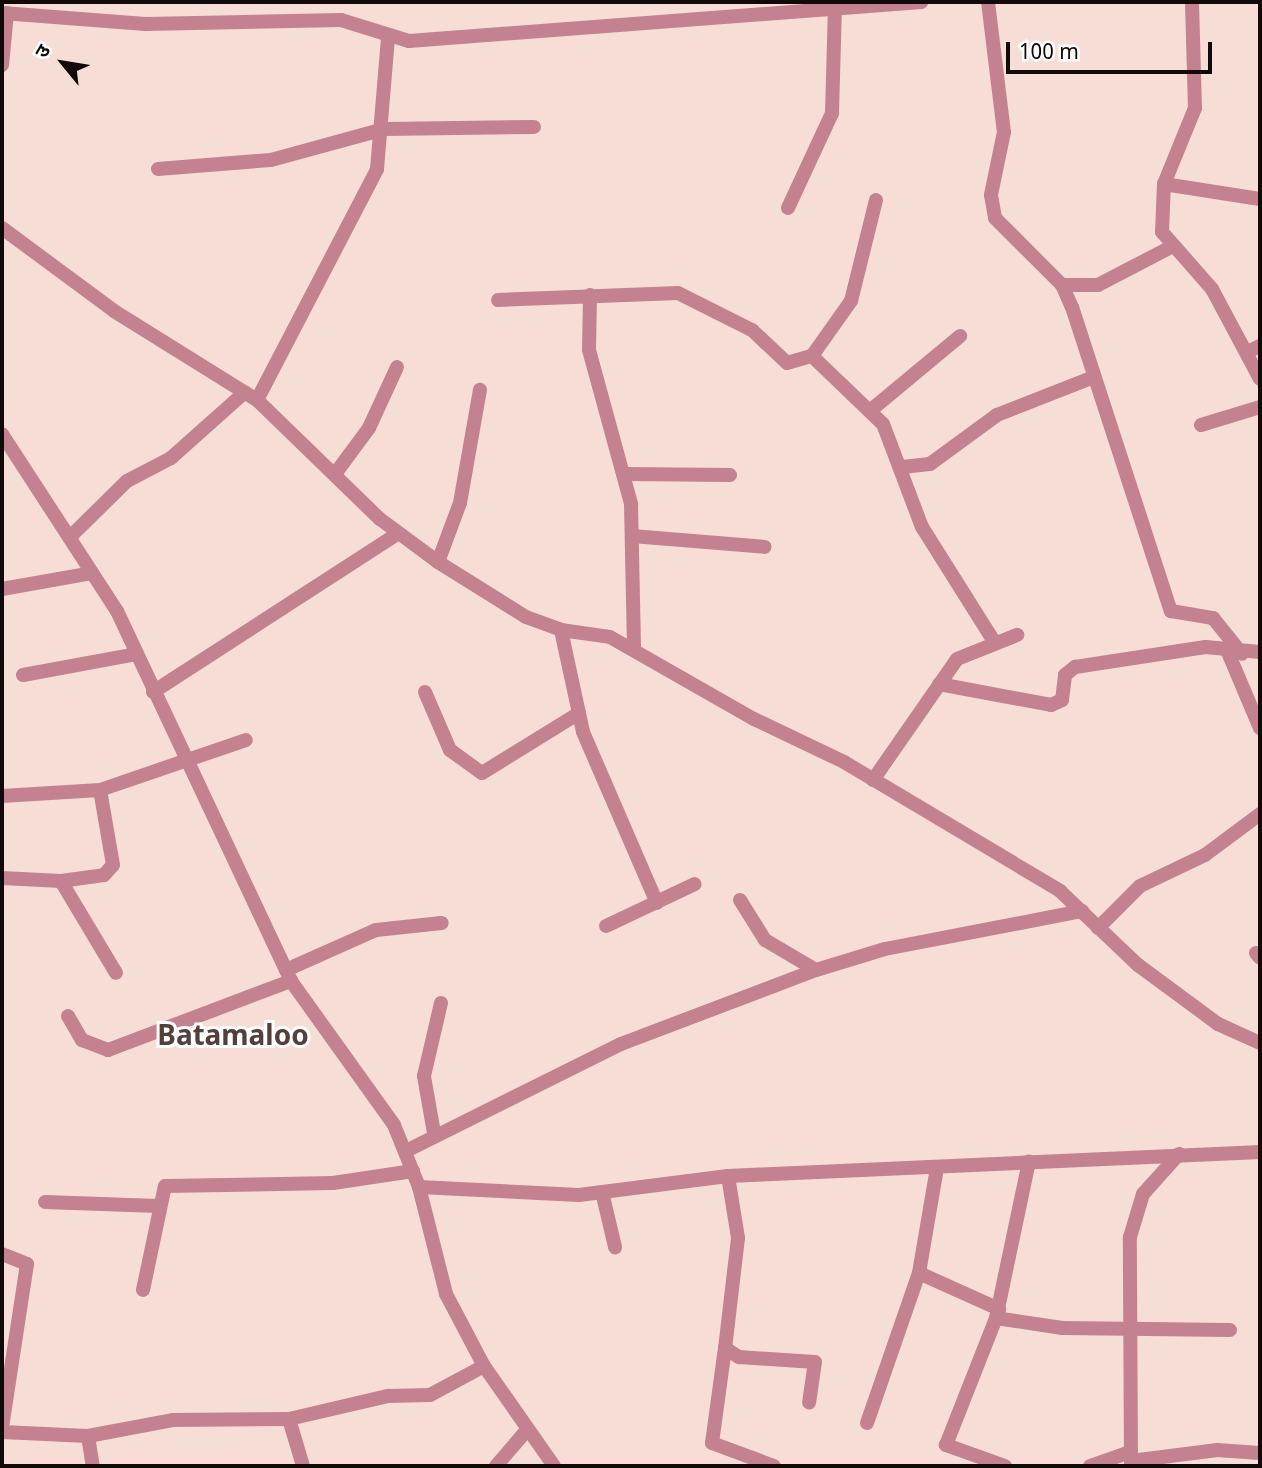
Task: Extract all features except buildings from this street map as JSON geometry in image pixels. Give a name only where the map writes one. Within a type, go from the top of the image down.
[{"type":"street","points":[[2,65],[4,13],[146,24],[341,20],[388,37],[608,27],[783,5],[835,7],[922,2]]},
{"type":"street","points":[[988,2],[1004,132],[991,195],[995,218],[1062,285],[1171,611],[1213,618],[1242,654]]},
{"type":"street","points":[[1192,2],[1195,108],[1164,184],[1160,218],[1171,247],[1212,289],[1254,349],[1260,379]]},
{"type":"street","points":[[788,208],[832,113],[835,7]]},
{"type":"street","points":[[71,536],[127,481],[171,458],[251,396],[370,188],[384,129],[388,37]]},
{"type":"street","points":[[158,169],[291,156],[384,129],[534,127]]},
{"type":"street","points":[[1164,184],[1260,199]]},
{"type":"street","points":[[498,300],[678,293],[752,330],[787,363],[812,356],[835,332],[855,292],[876,200]]},
{"type":"street","points":[[2,228],[114,312],[251,396],[397,534],[438,562],[526,617],[561,630],[610,636],[634,648],[873,780],[1044,880],[1098,928],[1207,1016],[1260,1043]]},
{"type":"street","points":[[1062,285],[1098,285],[1171,247]]},
{"type":"street","points":[[590,295],[589,350],[626,474],[632,536],[634,648]]},
{"type":"street","points":[[872,410],[960,336]]},
{"type":"street","points":[[812,356],[872,410],[902,467],[933,548],[995,643]]},
{"type":"street","points":[[335,474],[369,428],[397,367]]},
{"type":"street","points":[[902,467],[930,464],[997,415],[1094,377]]},
{"type":"street","points":[[438,562],[460,503],[481,390]]},
{"type":"street","points":[[1201,425],[1260,407]]},
{"type":"street","points":[[2,434],[7,452],[71,536],[136,654],[288,976],[394,1125],[419,1186],[446,1294],[484,1366],[526,1431],[554,1466]]},
{"type":"street","points":[[626,474],[730,475]]},
{"type":"street","points":[[153,692],[397,534]]},
{"type":"street","points":[[632,536],[765,547]]},
{"type":"street","points":[[2,589],[92,573]]},
{"type":"street","points":[[561,630],[579,713],[657,903]]},
{"type":"street","points":[[873,780],[939,684],[964,654],[1017,635]]},
{"type":"street","points":[[939,684],[1051,705],[1062,701],[1065,675],[1074,667],[1205,647],[1242,654],[1260,652]]},
{"type":"street","points":[[1227,650],[1260,728]]},
{"type":"street","points":[[23,675],[136,654]]},
{"type":"street","points":[[425,692],[450,750],[482,774],[579,713]]},
{"type":"street","points":[[2,796],[100,790],[246,740]]},
{"type":"street","points":[[2,878],[61,881],[104,875],[113,865],[100,790]]},
{"type":"street","points":[[1098,928],[1140,886],[1205,855],[1260,814]]},
{"type":"street","points":[[61,881],[116,973]]},
{"type":"street","points":[[606,926],[695,884]]},
{"type":"street","points":[[740,901],[765,940],[817,970]]},
{"type":"street","points":[[406,1151],[434,1133],[621,1044],[817,970],[885,949],[1082,911]]},
{"type":"street","points":[[68,1016],[82,1040],[108,1050],[288,976],[376,930],[442,923]]},
{"type":"street","points":[[434,1133],[424,1076],[441,1003]]},
{"type":"street","points":[[419,1186],[514,1196],[603,1192],[728,1176],[937,1168],[1179,1154],[1260,1153]]},
{"type":"street","points":[[1131,1460],[1135,1326],[1130,1257],[1134,1216],[1156,1174],[1179,1154]]},
{"type":"street","points":[[1005,1466],[946,1445],[998,1313],[1029,1161]]},
{"type":"street","points":[[867,1423],[919,1273],[937,1168]]},
{"type":"street","points":[[143,1290],[160,1192],[175,1182],[333,1183],[413,1171]]},
{"type":"street","points":[[728,1176],[738,1238],[712,1443],[774,1466]]},
{"type":"street","points":[[603,1192],[615,1247]]},
{"type":"street","points":[[45,1202],[158,1206]]},
{"type":"street","points":[[2,1254],[27,1264],[2,1430],[88,1436],[173,1420],[289,1419],[388,1396],[430,1395],[484,1366]]},
{"type":"street","points":[[919,1273],[998,1313],[1062,1328],[1135,1326],[1230,1330]]},
{"type":"street","points":[[725,1348],[739,1357],[816,1362],[809,1403]]},
{"type":"street","points":[[289,1419],[303,1466]]},
{"type":"street","points":[[496,1466],[526,1431]]},
{"type":"street","points":[[88,1436],[93,1466]]},
{"type":"street","points":[[1090,1466],[1217,1450],[1260,1453]]},
{"type":"district","name":"Batamaloo","points":[[233,1038]]}]
